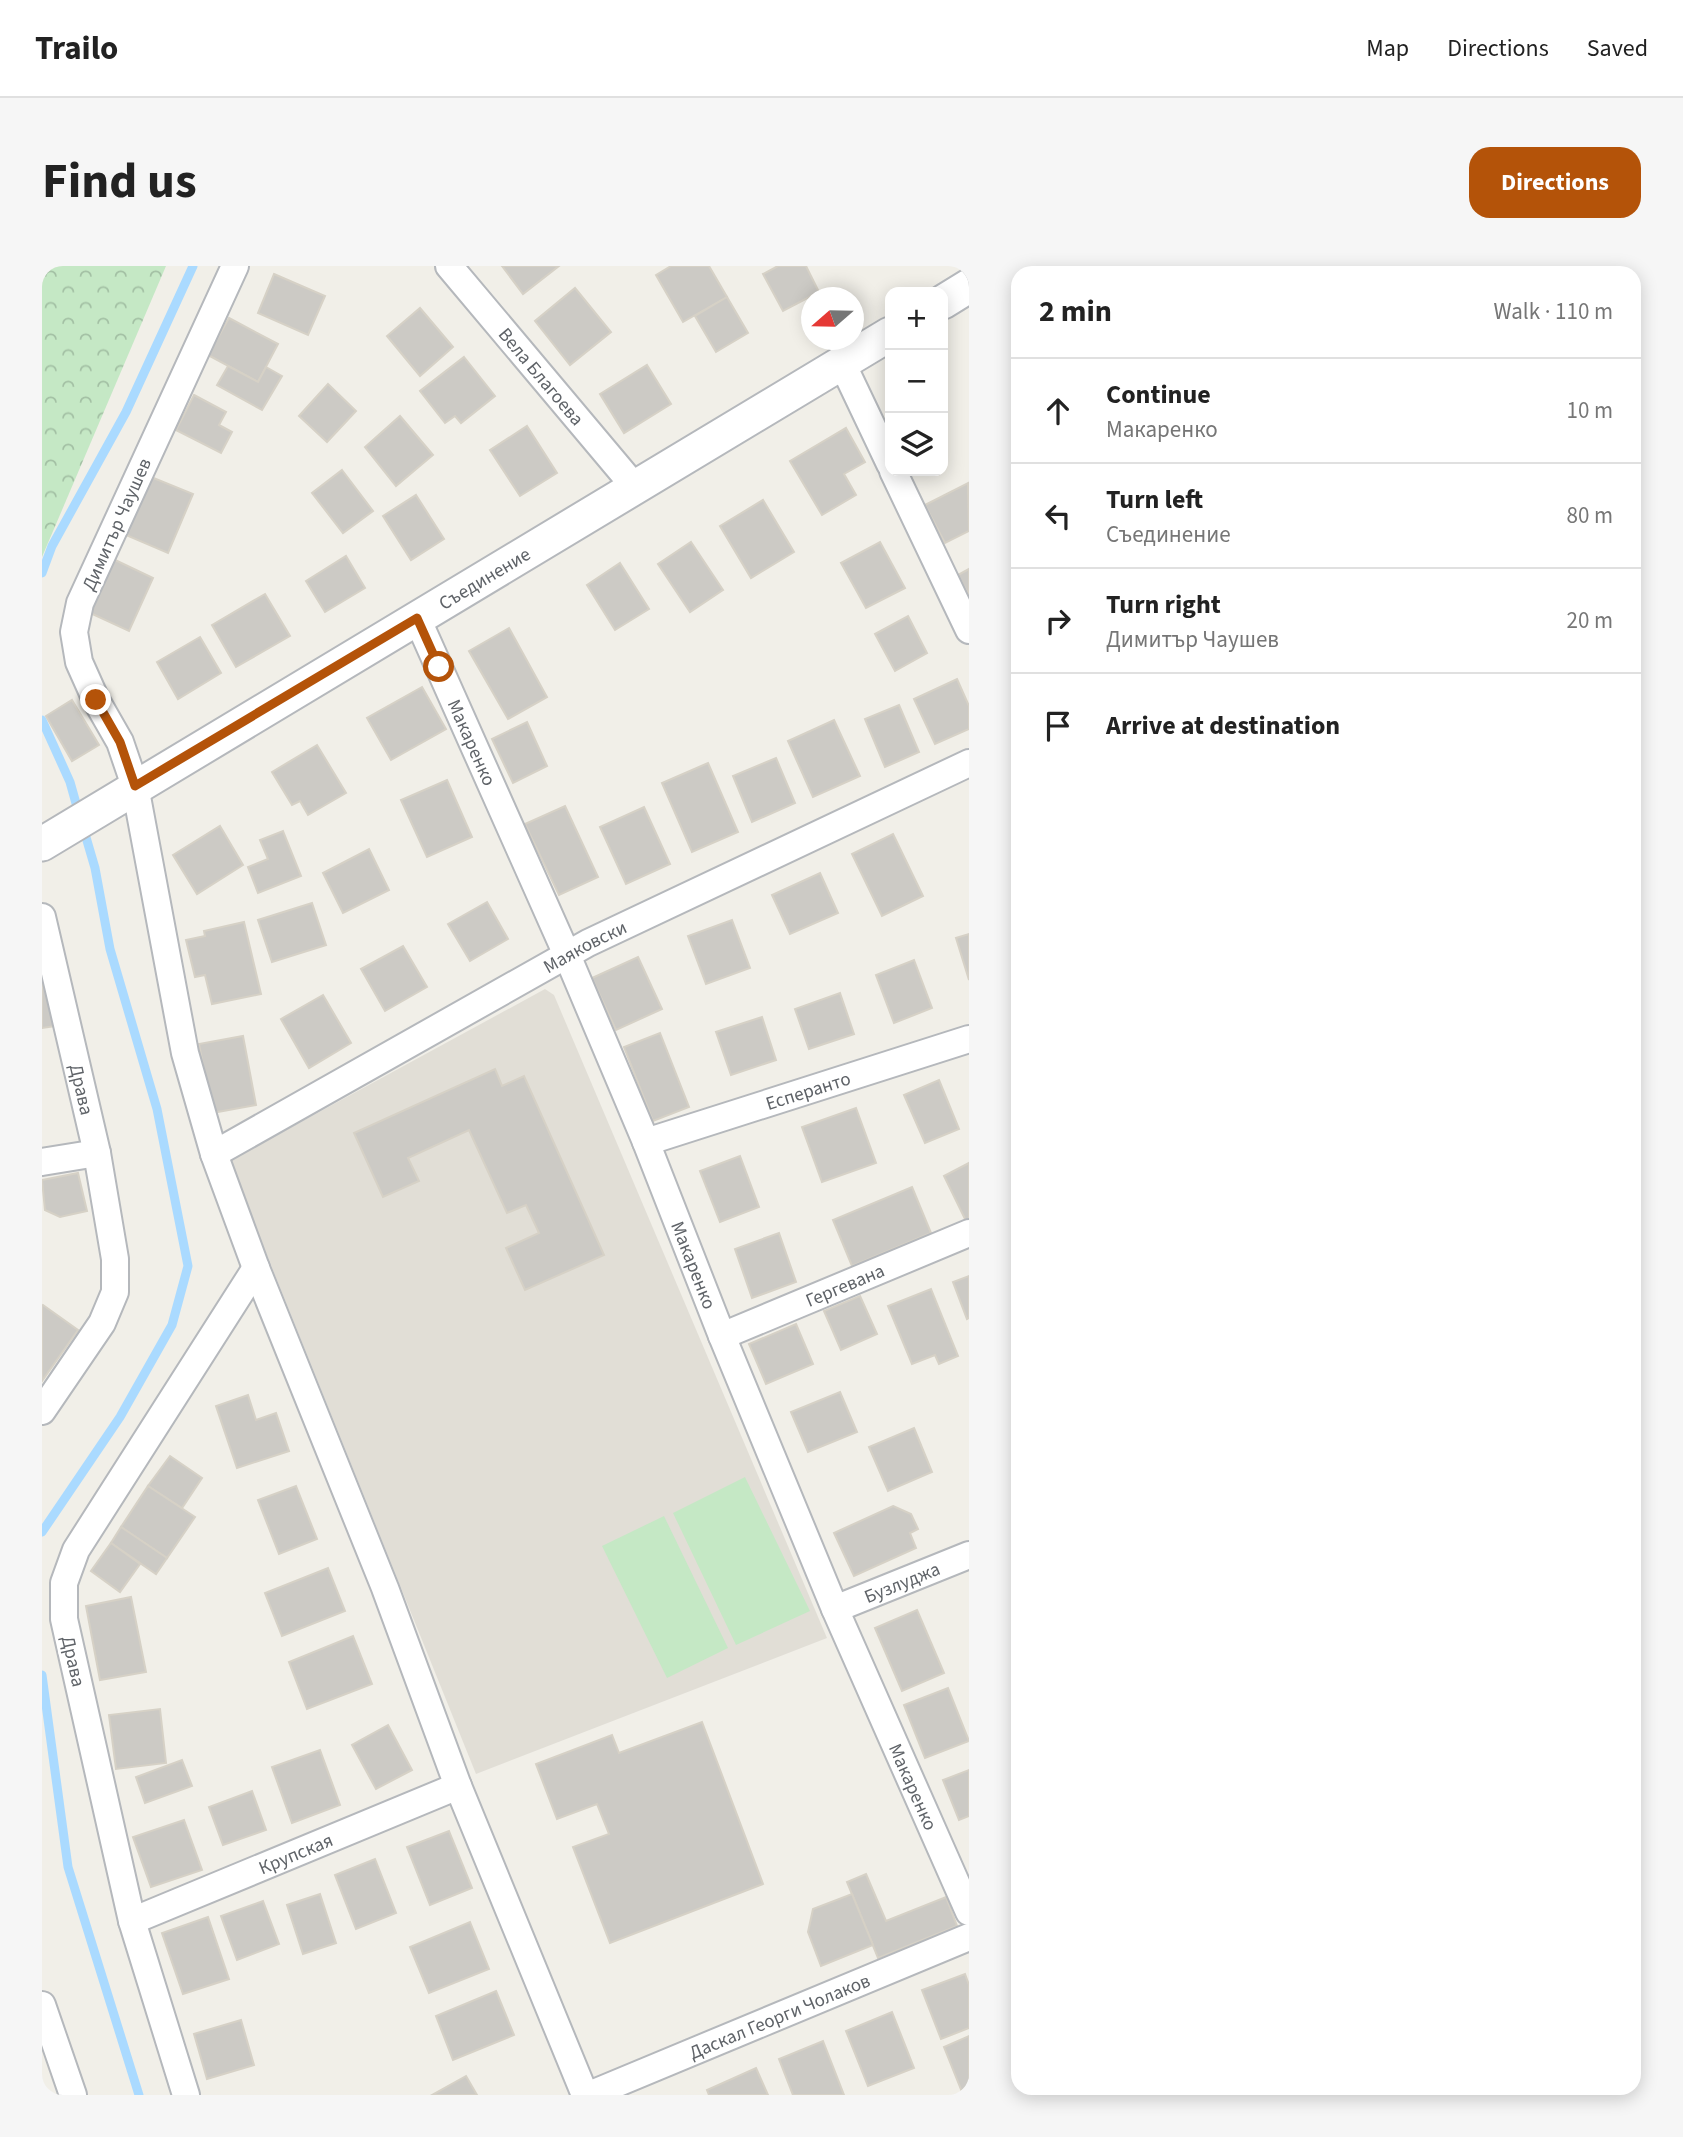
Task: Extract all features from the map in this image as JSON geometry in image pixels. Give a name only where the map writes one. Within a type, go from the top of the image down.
[{"type":"street","name":"Димитър Чаушев","points":[[235,266],[80,603],[74,632],[79,662],[96,700],[120,742],[135,786],[182,1040],[215,1154],[256,1268],[385,1588],[458,1786],[587,2095]]},
{"type":"street","name":"Вела Благоева","points":[[449,266],[634,486]]},
{"type":"street","points":[[948,299],[969,286]]},
{"type":"street","name":"Съединение","points":[[42,844],[885,337]]},
{"type":"street","points":[[842,363],[885,453]]},
{"type":"street","points":[[895,476],[969,630]]},
{"type":"street","name":"Макаренко","points":[[417,618],[567,955],[646,1142],[722,1336],[835,1609],[969,1912]]},
{"type":"street","name":"Маяковски","points":[[215,1154],[588,943],[969,763]]},
{"type":"street","name":"Драва","points":[[42,917],[97,1153],[115,1259],[115,1292],[102,1323],[42,1411]]},
{"type":"street","name":"Есперанто","points":[[646,1142],[969,1039]]},
{"type":"street","points":[[42,1162],[97,1153]]},
{"type":"street","name":"Гергевана","points":[[722,1336],[969,1233]]},
{"type":"street","name":"Драва","points":[[186,2095],[132,1921],[64,1619],[64,1583],[76,1550],[256,1268]]},
{"type":"street","name":"Бузлуджа","points":[[835,1609],[969,1555]]},
{"type":"street","name":"Крупская","points":[[132,1921],[458,1786]]},
{"type":"street","name":"Даскал Георги Чолаков","points":[[587,2095],[969,1937]]},
{"type":"street","points":[[42,2005],[74,2095]]},
{"type":"shaded area","points":[[545,989],[554,995],[827,1638],[476,1774],[229,1161]]},
{"type":"green space","points":[[42,266],[166,266],[42,557]]},
{"type":"green space","points":[[745,1477],[810,1611],[736,1645],[673,1513]]},
{"type":"green space","points":[[664,1516],[728,1648],[667,1678],[602,1546]]},
{"type":"building","points":[[502,266],[559,266],[523,294]]},
{"type":"building","points":[[671,266],[709,266],[727,297],[683,322],[656,275]]},
{"type":"building","points":[[778,266],[806,266],[816,287],[801,287],[801,302],[783,311],[763,274]]},
{"type":"building","points":[[274,274],[325,296],[308,335],[258,313]]},
{"type":"building","points":[[575,288],[611,332],[570,365],[535,321]]},
{"type":"building","points":[[727,297],[748,333],[716,352],[695,316]]},
{"type":"building","points":[[420,308],[453,347],[420,376],[387,336]]},
{"type":"building","points":[[229,318],[278,344],[258,382],[208,355]]},
{"type":"building","points":[[464,357],[495,396],[461,423],[455,416],[445,423],[420,391]]},
{"type":"building","points":[[647,365],[671,404],[624,433],[600,394]]},
{"type":"building","points":[[228,366],[258,382],[266,367],[282,376],[262,410],[217,385]]},
{"type":"building","points":[[328,384],[356,411],[327,442],[299,416]]},
{"type":"building","points":[[194,395],[226,412],[219,425],[232,432],[221,453],[176,430]]},
{"type":"building","points":[[400,416],[433,455],[396,486],[365,447]]},
{"type":"building","points":[[527,426],[557,473],[520,496],[490,450]]},
{"type":"building","points":[[846,428],[865,462],[844,474],[856,495],[822,515],[790,461]]},
{"type":"building","points":[[342,470],[373,511],[343,533],[312,493]]},
{"type":"building","points":[[151,477],[193,494],[168,553],[126,535]]},
{"type":"building","points":[[968,483],[969,531],[945,543],[925,505]]},
{"type":"building","points":[[416,495],[444,539],[411,560],[383,516]]},
{"type":"building","points":[[763,500],[794,552],[751,578],[720,526]]},
{"type":"building","points":[[691,542],[723,590],[690,612],[658,564]]},
{"type":"building","points":[[880,542],[905,588],[866,608],[841,563]]},
{"type":"building","points":[[346,556],[365,588],[325,612],[306,581]]},
{"type":"building","points":[[113,559],[153,578],[129,631],[88,612]]},
{"type":"building","points":[[620,563],[649,609],[615,630],[587,585]]},
{"type":"building","points":[[969,569],[969,596],[958,575]]},
{"type":"building","points":[[265,594],[290,636],[236,667],[212,625]]},
{"type":"building","points":[[908,616],[927,653],[895,671],[875,634]]},
{"type":"building","points":[[509,628],[547,697],[508,719],[469,651]]},
{"type":"building","points":[[200,637],[221,673],[178,699],[157,662]]},
{"type":"building","points":[[957,679],[969,706],[969,729],[935,744],[914,699]]},
{"type":"building","points":[[422,687],[446,729],[391,760],[367,718]]},
{"type":"building","points":[[72,700],[99,745],[72,761],[46,716]]},
{"type":"building","points":[[899,705],[919,752],[885,767],[865,719]]},
{"type":"building","points":[[834,720],[860,776],[813,797],[788,741]]},
{"type":"building","points":[[527,722],[547,766],[513,783],[492,739]]},
{"type":"building","points":[[317,745],[346,793],[308,815],[300,801],[292,805],[272,772]]},
{"type":"building","points":[[776,758],[795,803],[752,822],[733,776]]},
{"type":"building","points":[[708,763],[738,832],[692,852],[662,783]]},
{"type":"building","points":[[447,780],[472,837],[427,857],[401,800]]},
{"type":"building","points":[[565,806],[598,877],[559,895],[525,824]]},
{"type":"building","points":[[644,807],[670,864],[626,884],[600,827]]},
{"type":"building","points":[[220,826],[243,865],[197,894],[173,855]]},
{"type":"building","points":[[283,831],[301,876],[258,893],[248,867],[268,859],[260,840]]},
{"type":"building","points":[[893,834],[923,896],[882,916],[852,854]]},
{"type":"building","points":[[369,849],[389,890],[343,913],[323,873]]},
{"type":"building","points":[[820,873],[838,913],[790,934],[772,895]]},
{"type":"building","points":[[487,902],[508,939],[470,961],[448,924]]},
{"type":"building","points":[[312,903],[326,945],[272,962],[258,920]]},
{"type":"building","points":[[732,920],[750,968],[706,984],[688,936]]},
{"type":"building","points":[[244,922],[261,994],[212,1004],[205,975],[195,977],[186,940],[205,936],[204,931]]},
{"type":"building","points":[[969,934],[969,980],[956,938]]},
{"type":"building","points":[[403,946],[427,987],[385,1011],[361,969]]},
{"type":"building","points":[[42,955],[56,1026],[42,1028]]},
{"type":"building","points":[[638,957],[662,1009],[616,1030],[592,978]]},
{"type":"building","points":[[914,960],[932,1008],[894,1023],[876,975]]},
{"type":"building","points":[[840,993],[854,1034],[809,1049],[795,1009]]},
{"type":"building","points":[[323,995],[351,1043],[309,1068],[281,1019]]},
{"type":"building","points":[[762,1017],[776,1060],[731,1075],[716,1032]]},
{"type":"building","points":[[660,1033],[689,1107],[653,1121],[624,1047]]},
{"type":"building","points":[[243,1036],[256,1105],[212,1113],[199,1044]]},
{"type":"building","points":[[495,1069],[502,1086],[524,1076],[604,1255],[525,1290],[506,1248],[539,1233],[526,1205],[507,1213],[469,1130],[408,1158],[419,1181],[383,1197],[354,1133]]},
{"type":"building","points":[[939,1080],[959,1129],[925,1143],[904,1095]]},
{"type":"building","points":[[856,1108],[876,1163],[822,1182],[802,1127]]},
{"type":"building","points":[[740,1156],[759,1207],[720,1222],[700,1171]]},
{"type":"building","points":[[969,1163],[969,1220],[966,1221],[944,1176]]},
{"type":"building","points":[[78,1173],[87,1211],[60,1217],[45,1210],[42,1180]]},
{"type":"building","points":[[912,1187],[931,1233],[852,1266],[833,1220]]},
{"type":"building","points":[[779,1233],[796,1282],[752,1298],[735,1249]]},
{"type":"building","points":[[969,1276],[969,1318],[967,1319],[953,1282]]},
{"type":"building","points":[[931,1289],[958,1356],[939,1364],[935,1355],[912,1364],[888,1306]]},
{"type":"building","points":[[860,1296],[877,1334],[841,1350],[824,1311]]},
{"type":"building","points":[[42,1306],[78,1330],[42,1381]]},
{"type":"building","points":[[796,1324],[813,1364],[766,1384],[749,1344]]},
{"type":"building","points":[[840,1392],[857,1432],[808,1452],[791,1412]]},
{"type":"building","points":[[248,1395],[256,1420],[276,1413],[289,1451],[237,1468],[216,1406]]},
{"type":"building","points":[[914,1428],[932,1472],[888,1491],[869,1447]]},
{"type":"building","points":[[170,1456],[202,1478],[182,1508],[148,1486]]},
{"type":"building","points":[[148,1486],[195,1517],[167,1558],[121,1527]]},
{"type":"building","points":[[296,1486],[317,1539],[279,1554],[258,1500]]},
{"type":"building","points":[[893,1506],[911,1514],[918,1529],[910,1533],[916,1548],[854,1576],[834,1533]]},
{"type":"building","points":[[121,1527],[167,1558],[156,1574],[111,1543]]},
{"type":"building","points":[[111,1543],[140,1564],[120,1592],[91,1571]]},
{"type":"building","points":[[328,1568],[345,1611],[282,1636],[265,1593]]},
{"type":"building","points":[[131,1597],[146,1672],[100,1680],[86,1606]]},
{"type":"building","points":[[917,1610],[944,1673],[902,1691],[875,1628]]},
{"type":"building","points":[[353,1636],[372,1684],[307,1709],[289,1662]]},
{"type":"building","points":[[948,1688],[969,1741],[925,1758],[904,1705]]},
{"type":"building","points":[[160,1709],[166,1763],[116,1769],[109,1715]]},
{"type":"building","points":[[702,1722],[763,1884],[610,1943],[573,1847],[609,1834],[597,1804],[557,1819],[536,1764],[612,1735],[619,1753]]},
{"type":"building","points":[[388,1725],[412,1770],[376,1789],[352,1745]]},
{"type":"building","points":[[320,1750],[340,1805],[292,1823],[272,1767]]},
{"type":"building","points":[[182,1760],[192,1786],[145,1803],[136,1777]]},
{"type":"building","points":[[969,1770],[969,1816],[959,1820],[943,1780]]},
{"type":"building","points":[[252,1791],[266,1830],[223,1845],[209,1807]]},
{"type":"building","points":[[184,1820],[202,1870],[151,1887],[133,1837]]},
{"type":"building","points":[[449,1831],[472,1888],[430,1905],[407,1847]]},
{"type":"building","points":[[375,1859],[396,1913],[356,1929],[335,1875]]},
{"type":"building","points":[[866,1874],[886,1921],[946,1897],[957,1926],[878,1958],[847,1882]]},
{"type":"building","points":[[320,1894],[336,1943],[303,1954],[287,1905]]},
{"type":"building","points":[[852,1894],[873,1945],[821,1966],[808,1932],[813,1909]]},
{"type":"building","points":[[263,1901],[279,1944],[237,1960],[221,1916]]},
{"type":"building","points":[[208,1917],[229,1979],[183,1994],[162,1933]]},
{"type":"building","points":[[470,1922],[489,1969],[429,1993],[410,1947]]},
{"type":"building","points":[[965,1974],[969,1985],[969,2028],[941,2039],[922,1990]]},
{"type":"building","points":[[496,1991],[514,2035],[453,2060],[436,2016]]},
{"type":"building","points":[[892,2012],[914,2068],[868,2086],[846,2031]]},
{"type":"building","points":[[241,2020],[254,2065],[207,2079],[194,2034]]},
{"type":"building","points":[[969,2036],[969,2089],[962,2092],[944,2047]]},
{"type":"building","points":[[823,2041],[844,2095],[793,2095],[779,2059]]},
{"type":"building","points":[[756,2068],[768,2095],[709,2095],[707,2090]]},
{"type":"building","points":[[466,2076],[477,2095],[432,2095]]},
{"type":"waterway","points":[[42,573],[52,546],[126,412],[193,266]]},
{"type":"waterway","points":[[42,720],[70,782],[79,814]]},
{"type":"waterway","points":[[42,1532],[120,1417],[172,1325],[188,1266],[157,1109],[110,949],[95,868],[83,827]]},
{"type":"waterway","points":[[42,1675],[68,1867],[139,2095]]},
{"type":"route","points":[[96,700],[120,742],[135,786],[417,618],[439,667]]}]
